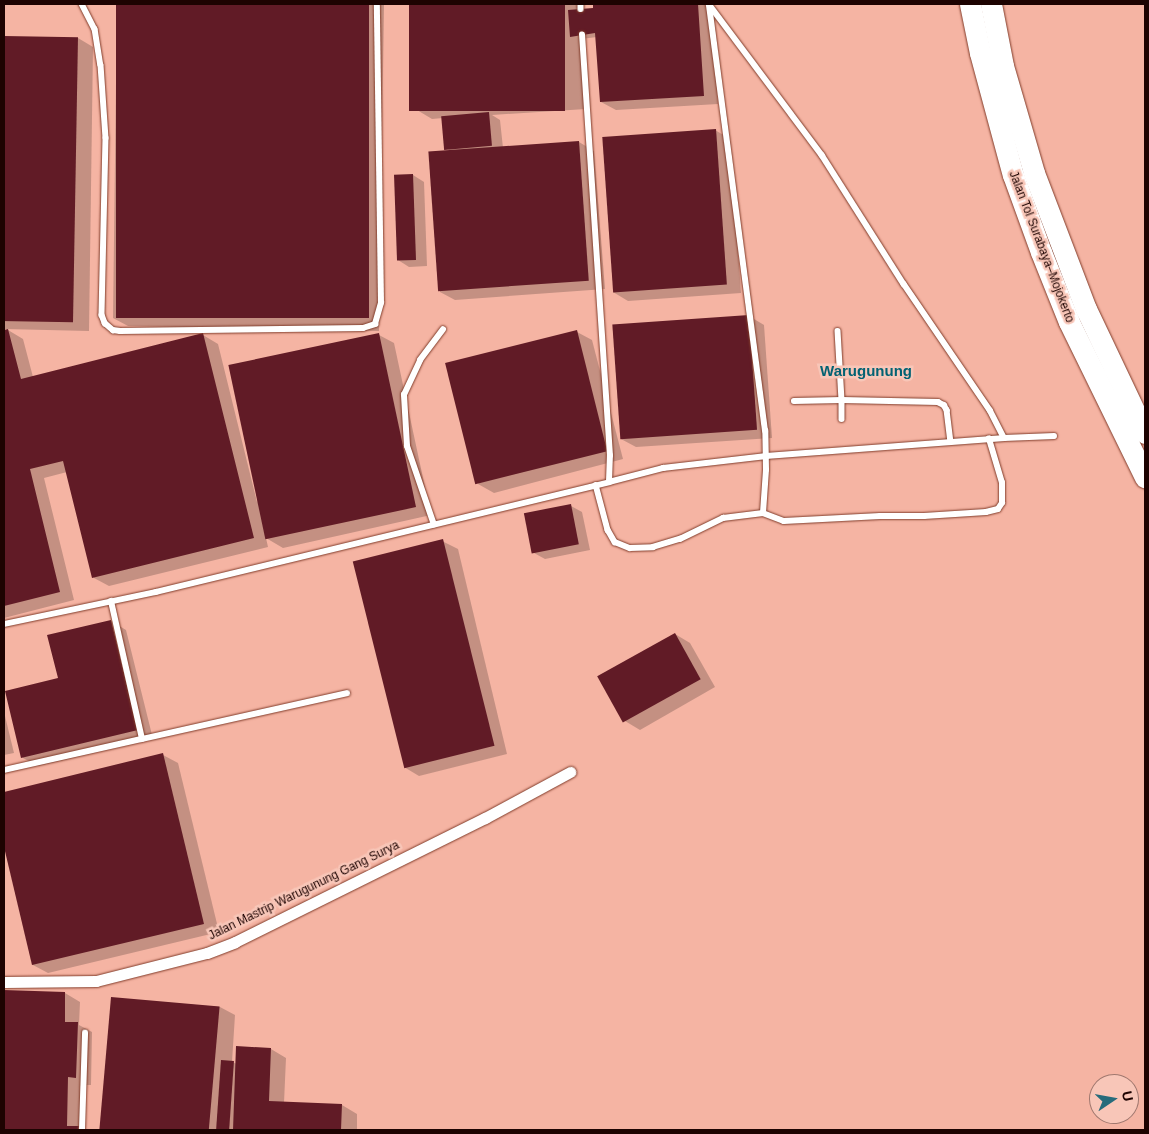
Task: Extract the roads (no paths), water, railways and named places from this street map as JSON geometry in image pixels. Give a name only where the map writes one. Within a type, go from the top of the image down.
[{"type":"highway","name":"Jalan Tol Surabaya–Mojokerto","points":[[970,4],[980,53],[1013,175],[1041,252],[1069,322],[1145,477]]},
{"type":"highway","name":"Jalan Tol Surabaya–Mojokerto","points":[[991,4],[1003,66],[1034,173],[1086,309],[1145,433]]},
{"type":"street","name":"Jalan Mastrip Warugunung Gang Surya","points":[[4,982],[96,981],[207,953],[236,942],[485,818],[570,772]]},
{"type":"lane","points":[[82,4],[95,29],[101,65],[106,138],[102,315],[105,323],[113,330],[130,330],[363,328],[375,324],[381,303],[377,4]]},
{"type":"lane","points":[[709,4],[822,155],[904,284],[990,410],[1004,438]]},
{"type":"lane","points":[[709,4],[748,294],[766,456],[763,513]]},
{"type":"lane","points":[[582,35],[610,456],[608,482]]},
{"type":"lane","points":[[434,525],[408,446],[404,396],[420,360],[443,330]]},
{"type":"lane","points":[[838,331],[842,419]]},
{"type":"lane","points":[[794,400],[938,402],[944,404],[947,410],[950,442]]},
{"type":"lane","points":[[4,624],[112,601],[434,525],[663,468],[766,456],[989,439],[1054,436]]},
{"type":"lane","points":[[596,485],[608,530],[615,542],[630,548],[654,547],[680,539],[723,518],[763,513],[784,522],[986,512],[998,509],[1002,503],[1002,483],[989,439]]},
{"type":"lane","points":[[112,601],[142,739]]},
{"type":"lane","points":[[4,770],[347,694]]},
{"type":"lane","points":[[82,1130],[85,1033]]},
{"type":"district","name":"Warugunung","points":[[866,371]]}]
